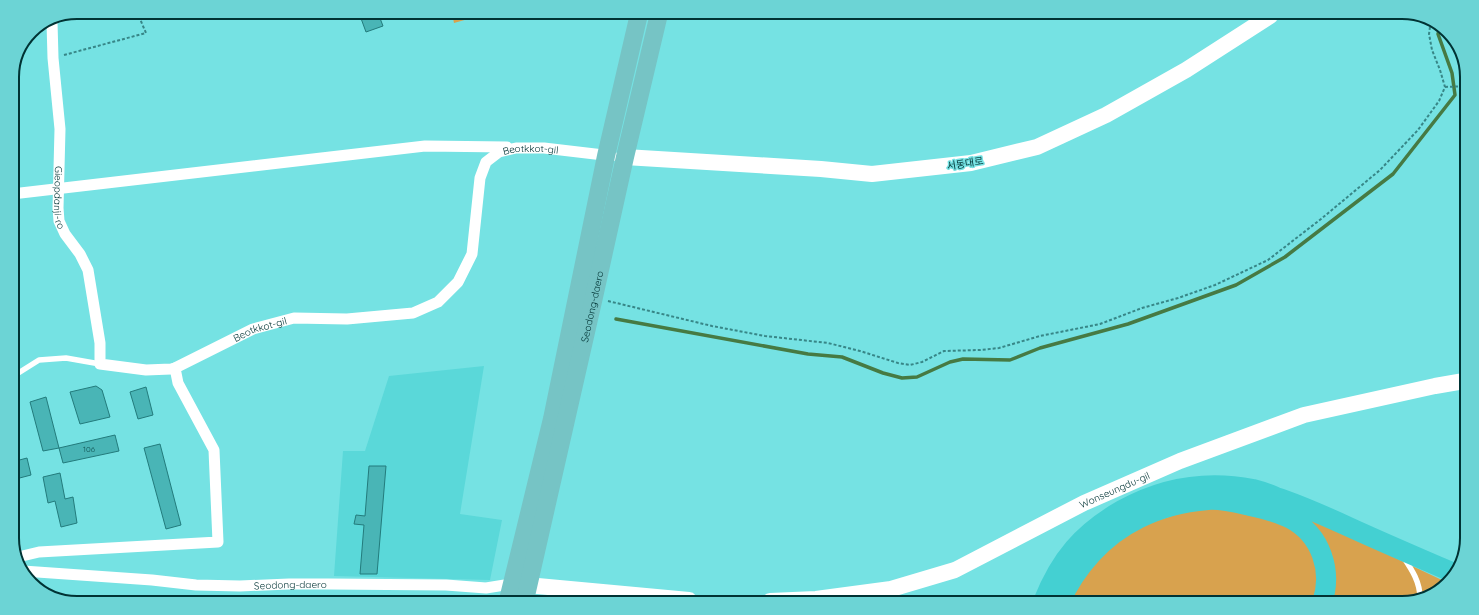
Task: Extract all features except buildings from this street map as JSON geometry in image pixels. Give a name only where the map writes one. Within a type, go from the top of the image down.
[{"type":"highway","points":[[1046,596],[1059,567],[1078,543],[1105,520],[1136,502],[1164,491],[1189,486],[1222,484],[1254,489],[1313,511],[1449,571]]},
{"type":"highway","points":[[1063,596],[1074,575],[1084,563],[1096,550],[1122,528],[1137,519],[1165,508],[1209,500],[1239,503],[1274,512],[1292,519],[1301,526],[1315,542],[1323,558],[1326,568],[1325,596]]},
{"type":"main road","name":"Seodong-daero","points":[[518,592],[606,156],[637,19]]},
{"type":"main road","name":"Seodong-daero","points":[[518,592],[594,297],[658,19]]},
{"type":"street","name":"서동대로","points":[[625,157],[821,169],[872,174],[971,164],[1037,147],[1106,115],[1186,70],[1265,19]]},
{"type":"street","name":"Gieopdanji-ro","points":[[52,25],[53,58],[60,129],[58,188],[59,221],[65,234],[80,254],[88,270],[100,343],[100,364]]},
{"type":"street","points":[[19,193],[425,146],[516,148]]},
{"type":"street","name":"Beotkkot-gil","points":[[174,368],[253,329],[294,318],[348,319],[413,313],[438,302],[458,282],[472,254],[480,178],[486,162],[499,152],[516,148],[544,148],[625,157]]},
{"type":"street","points":[[22,556],[39,552],[218,542],[214,450],[178,383],[174,368],[146,370],[100,364]]},
{"type":"street","name":"Wonseungdu-gil","points":[[838,596],[891,589],[954,570],[1084,503],[1180,461],[1304,415],[1460,382]]},
{"type":"street","name":"Seodong-daero","points":[[31,573],[210,585],[446,585],[518,592]]},
{"type":"street","points":[[518,592],[604,596]]},
{"type":"lane","points":[[19,373],[39,360],[66,358],[100,364]]},
{"type":"lane","points":[[1399,549],[1415,576],[1419,586],[1420,593]]},
{"type":"path","points":[[53,58],[146,33],[140,19]]},
{"type":"path","points":[[594,297],[734,330],[765,336],[828,343],[860,350],[898,363],[910,365],[922,362],[944,351],[999,348],[1040,336],[1100,324],[1142,308],[1178,298],[1215,285],[1268,260],[1321,219],[1380,170],[1418,130],[1439,101],[1445,87],[1432,50],[1429,34],[1430,27]]},
{"type":"path","points":[[1445,87],[1460,86]]},
{"type":"shaded area","points":[[453,19],[468,19],[454,23]]},
{"type":"shaded area","points":[[484,366],[460,514],[502,520],[490,580],[334,576],[343,451],[365,451],[389,376]]},
{"type":"shaded area","points":[[1237,508],[1277,519],[1299,533],[1312,550],[1320,572],[1316,596],[1072,596],[1097,558],[1135,528],[1193,509]]},
{"type":"shaded area","points":[[1307,516],[1442,580],[1428,590],[1410,596],[1330,596]]},
{"type":"waterway","points":[[616,319],[808,354],[842,357],[883,373],[902,378],[917,377],[950,362],[963,359],[1010,360],[1040,348],[1128,324],[1236,285],[1285,257],[1393,174],[1455,95],[1452,73],[1439,32]]}]
